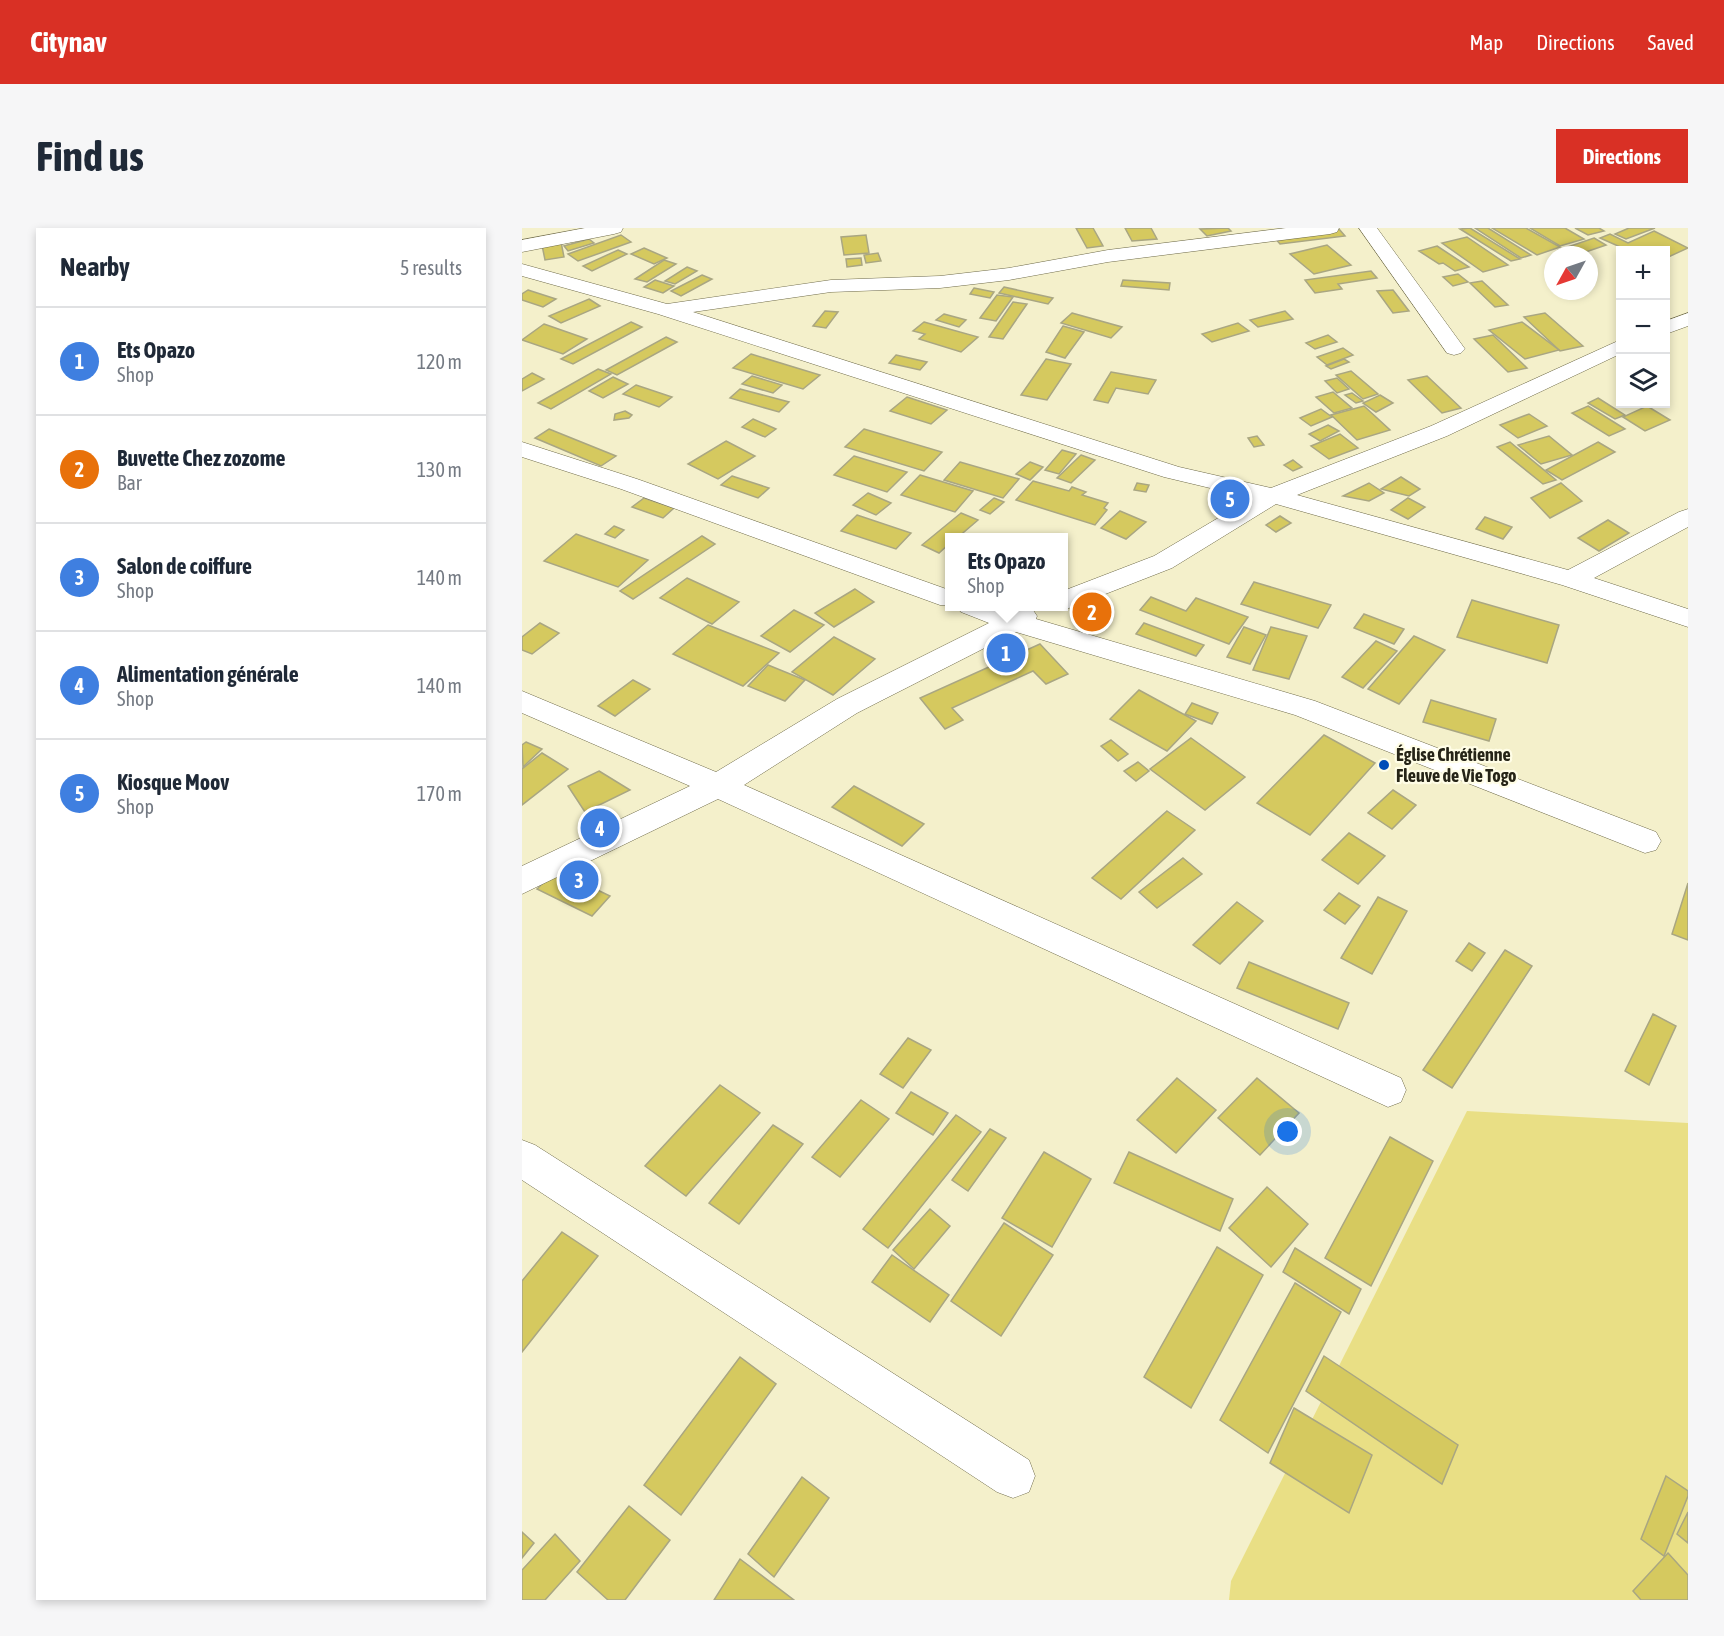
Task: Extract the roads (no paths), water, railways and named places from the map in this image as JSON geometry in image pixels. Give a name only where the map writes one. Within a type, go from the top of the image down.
[{"type":"street","points":[[522,246],[614,228]]},
{"type":"street","points":[[665,310],[831,286],[940,282],[1010,274],[1108,256],[1330,228]]},
{"type":"street","points":[[1368,228],[1454,350]]},
{"type":"street","points":[[522,270],[665,310],[1172,472],[1273,495],[1571,579],[1688,618]]},
{"type":"street","points":[[1670,326],[1688,319]]},
{"type":"street","points":[[1068,599],[1163,562],[1273,495],[1439,432],[1616,348]]},
{"type":"street","points":[[522,449],[629,484],[945,598]]},
{"type":"street","points":[[1571,579],[1688,517]]},
{"type":"street","points":[[984,611],[1305,708],[1645,841]]},
{"type":"street","points":[[522,881],[718,786],[847,706],[1011,621],[1036,611]]},
{"type":"street","points":[[522,701],[718,786],[1388,1090]]},
{"type":"street","points":[[522,1158],[1013,1476]]},
{"type":"place","name":"Kiosque Moov","points":[[1230,499]]},
{"type":"place","name":"Buvette Chez zozome","points":[[1092,612]]},
{"type":"place","name":"Ets Opazo","points":[[1006,653]]},
{"type":"place","name":"Église Chrétienne Fleuve de Vie Togo","points":[[1384,765]]},
{"type":"place","name":"Alimentation générale","points":[[600,828]]},
{"type":"place","name":"Salon de coiffure","points":[[579,880]]}]
